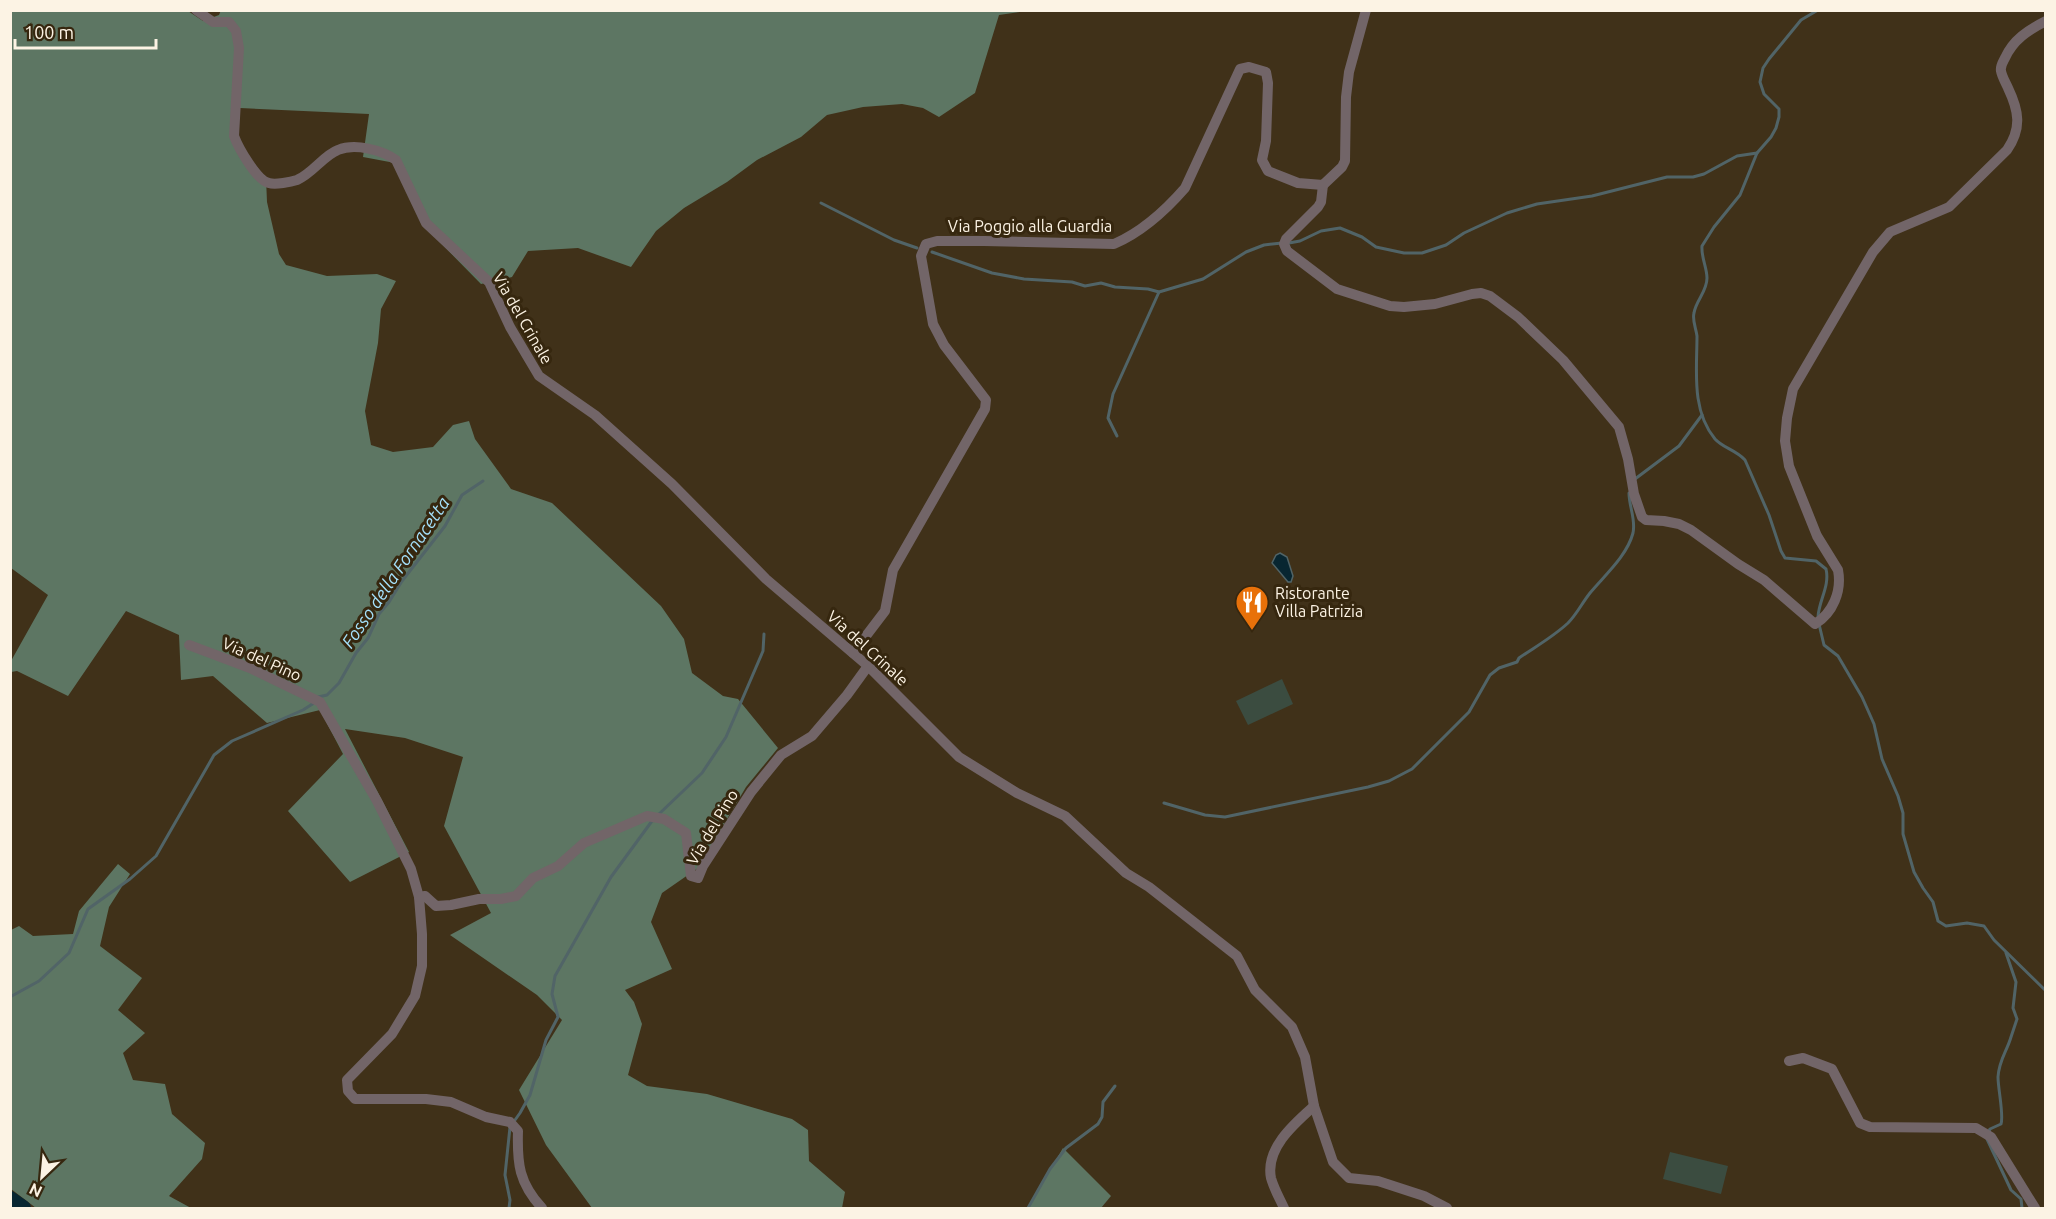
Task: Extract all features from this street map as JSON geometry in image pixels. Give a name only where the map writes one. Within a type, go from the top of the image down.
[{"type":"street","name":"Via del Crinale","points":[[196,10],[213,22],[229,22],[236,31],[239,48],[234,136],[238,148],[261,179],[270,183],[297,180],[337,150],[353,146],[388,154],[396,160],[426,223],[489,282],[510,327],[539,376],[595,415],[672,484],[766,579],[868,666],[959,757],[1017,793],[1065,816],[1126,873],[1149,887],[1237,956],[1255,990],[1292,1027],[1305,1057],[1314,1106],[1333,1162],[1349,1178],[1378,1181],[1424,1196],[1448,1209]]},
{"type":"street","points":[[1366,10],[1348,81],[1345,161],[1323,186],[1318,207],[1286,239],[1284,244],[1287,251],[1337,289],[1390,306],[1435,304],[1481,293],[1490,296],[1518,317],[1563,360],[1619,427],[1642,516],[1646,520],[1664,521],[1691,530],[1764,580],[1815,624],[1832,607],[1837,596],[1839,576],[1838,570],[1812,527],[1789,466],[1785,441],[1793,389],[1873,252],[1890,232],[1949,207],[2007,150],[2012,142],[2019,118],[2001,71],[2001,65],[2016,41],[2028,30],[2046,21]]},
{"type":"street","name":"Via Poggio alla Guardia","points":[[853,653],[885,611],[892,570],[985,409],[986,400],[944,345],[933,324],[921,256],[926,244],[937,241],[984,241],[1114,244],[1133,236],[1185,188],[1240,69],[1250,67],[1266,72],[1268,83],[1266,141],[1262,160],[1268,171],[1298,183],[1323,186]]},
{"type":"street","name":"Via del Pino","points":[[189,645],[250,668],[320,702],[377,801],[411,869],[419,897],[423,966],[415,996],[392,1034],[347,1080],[348,1091],[355,1099],[426,1099],[451,1102],[486,1117],[510,1122],[518,1131],[520,1174],[528,1193],[542,1209]]},
{"type":"street","name":"Via del Pino","points":[[419,897],[425,896],[436,906],[479,899],[516,897],[533,878],[558,866],[584,843],[647,816],[664,819],[686,833],[691,876],[698,878],[751,792],[781,755],[812,736],[848,695],[868,666]]},
{"type":"street","points":[[1788,1062],[1803,1058],[1832,1069],[1860,1123],[1870,1127],[1976,1128],[1983,1132],[1991,1137],[2035,1209]]},
{"type":"street","points":[[1284,1209],[1272,1180],[1270,1167],[1273,1155],[1292,1126],[1314,1106]]},
{"type":"green space","points":[[221,10],[1027,11],[999,15],[975,93],[939,117],[923,108],[902,104],[863,107],[827,115],[801,137],[757,160],[727,182],[684,208],[656,231],[631,267],[578,248],[528,251],[512,277],[481,284],[421,223],[395,163],[363,157],[369,114],[240,108],[237,134],[240,146],[266,178],[267,202],[279,254],[286,265],[327,276],[377,274],[396,281],[381,309],[378,343],[365,411],[371,445],[393,452],[433,447],[453,425],[469,421],[475,439],[511,489],[552,503],[661,606],[684,639],[692,673],[723,696],[738,699],[778,748],[746,787],[698,868],[662,893],[651,922],[672,969],[625,990],[634,1002],[642,1024],[628,1075],[647,1086],[707,1094],[792,1119],[808,1130],[809,1161],[845,1192],[842,1208],[592,1208],[546,1145],[519,1090],[562,1020],[537,995],[450,935],[491,913],[444,826],[463,757],[405,738],[345,729],[409,852],[350,882],[288,811],[343,754],[320,710],[267,723],[213,676],[181,680],[179,635],[126,611],[68,696],[17,671],[11,672],[11,661],[48,595],[11,568],[11,11],[188,11],[203,21],[219,15]]},
{"type":"green space","points":[[1282,679],[1293,704],[1248,725],[1236,701]]},
{"type":"green space","points":[[118,864],[130,874],[109,907],[100,946],[142,978],[118,1010],[145,1033],[123,1053],[133,1080],[165,1084],[172,1114],[205,1143],[202,1159],[169,1196],[191,1208],[36,1208],[11,1189],[11,930],[19,926],[33,936],[73,934],[79,911]]},
{"type":"green space","points":[[1063,1148],[1111,1196],[1101,1208],[1028,1208]]},
{"type":"green space","points":[[1670,1152],[1728,1166],[1721,1194],[1663,1179]]},
{"type":"water","points":[[1280,553],[1287,557],[1293,576],[1291,582],[1288,582],[1272,563],[1276,555]]},
{"type":"waterway","points":[[1818,10],[1801,20],[1763,68],[1760,82],[1764,94],[1779,109],[1776,128],[1757,153],[1740,195],[1702,246],[1707,283],[1695,308],[1693,318],[1697,336],[1697,389],[1707,428],[1722,445],[1745,460],[1785,558],[1816,561],[1826,569],[1827,581],[1818,617]]},
{"type":"waterway","points":[[1289,243],[1300,241],[1321,231],[1340,228],[1362,237],[1376,247],[1404,253],[1422,253],[1446,245],[1464,233],[1507,213],[1537,204],[1592,196],[1667,177],[1693,177],[1704,174],[1737,156],[1757,153]]},
{"type":"waterway","points":[[821,203],[894,240],[917,248]]},
{"type":"waterway","points":[[932,252],[992,273],[1024,279],[1072,282],[1085,286],[1101,283],[1115,287],[1159,292],[1203,279],[1246,252],[1264,245],[1282,243]]},
{"type":"waterway","points":[[1117,436],[1108,418],[1113,394],[1159,292]]},
{"type":"waterway","points":[[1635,479],[1679,446],[1702,415]]},
{"type":"waterway","name":"Fosso della Fornacetta","points":[[318,697],[327,695],[339,683],[356,653],[368,638],[379,614],[445,526],[462,495],[483,481]]},
{"type":"waterway","points":[[1164,803],[1205,815],[1225,817],[1368,787],[1389,781],[1412,769],[1469,712],[1490,675],[1499,668],[1517,662],[1519,658],[1568,623],[1626,550],[1633,533],[1634,523],[1629,493]]},
{"type":"waterway","points":[[1819,624],[1824,645],[1838,656],[1862,697],[1874,724],[1882,759],[1903,813],[1903,834],[1914,872],[1933,902],[1938,921],[1946,926],[1967,923],[1984,926],[1994,940],[2046,991]]},
{"type":"waterway","points":[[659,814],[702,773],[726,737],[763,651],[764,634]]},
{"type":"waterway","name":"Fosso della Fornacetta","points":[[10,997],[39,981],[69,953],[88,909],[130,879],[156,856],[214,755],[232,741],[314,703]]},
{"type":"waterway","points":[[509,1208],[510,1200],[505,1175],[510,1127],[530,1095],[546,1040],[558,1017],[552,994],[555,976],[611,877],[652,821]]},
{"type":"waterway","points":[[1988,1133],[1990,1129],[2001,1124],[1999,1071],[2017,1019],[2013,1008],[2016,982],[2006,953]]},
{"type":"waterway","points":[[1028,1208],[1050,1169],[1066,1148],[1098,1124],[1102,1117],[1103,1102],[1115,1086]]},
{"type":"waterway","points":[[1987,1139],[2011,1190],[2021,1199],[2022,1208]]},
{"type":"waterway","points":[[10,1199],[23,1208]]},
{"type":"place","name":"Ristorante Villa Patrizia","points":[[1252,631]]}]
